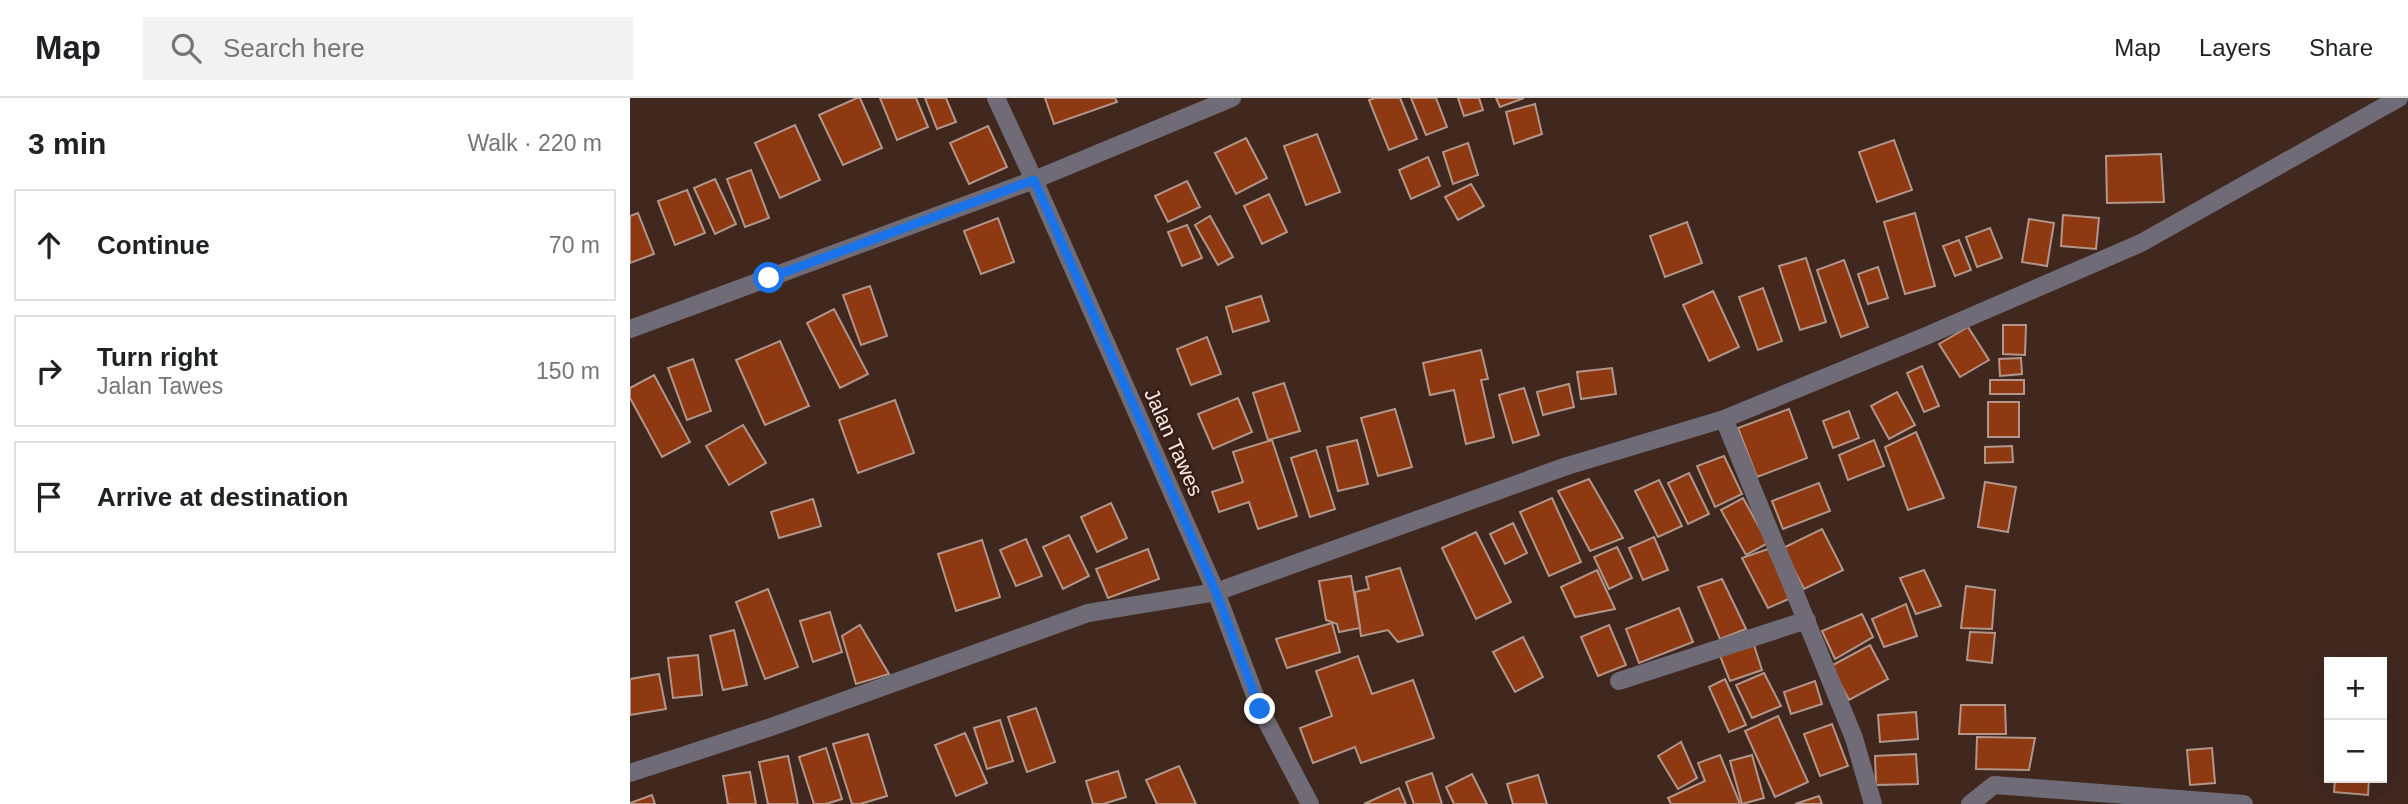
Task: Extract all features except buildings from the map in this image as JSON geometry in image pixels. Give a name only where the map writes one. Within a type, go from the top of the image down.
[{"type":"street","name":"Jalan Tawes","points":[[996,98],[1216,592],[1260,709],[1310,804]]},
{"type":"street","points":[[630,329],[1034,180],[1232,98]]},
{"type":"street","points":[[630,773],[771,727],[1088,613],[1216,592],[1567,466],[1724,419],[2141,243],[2399,98]]},
{"type":"street","points":[[1724,419],[1854,738],[1873,804]]},
{"type":"street","points":[[1619,681],[1807,620]]},
{"type":"street","points":[[1970,804],[1994,785],[2244,804]]},
{"type":"route","points":[[769,278],[1034,180],[1216,592],[1260,709]]}]
